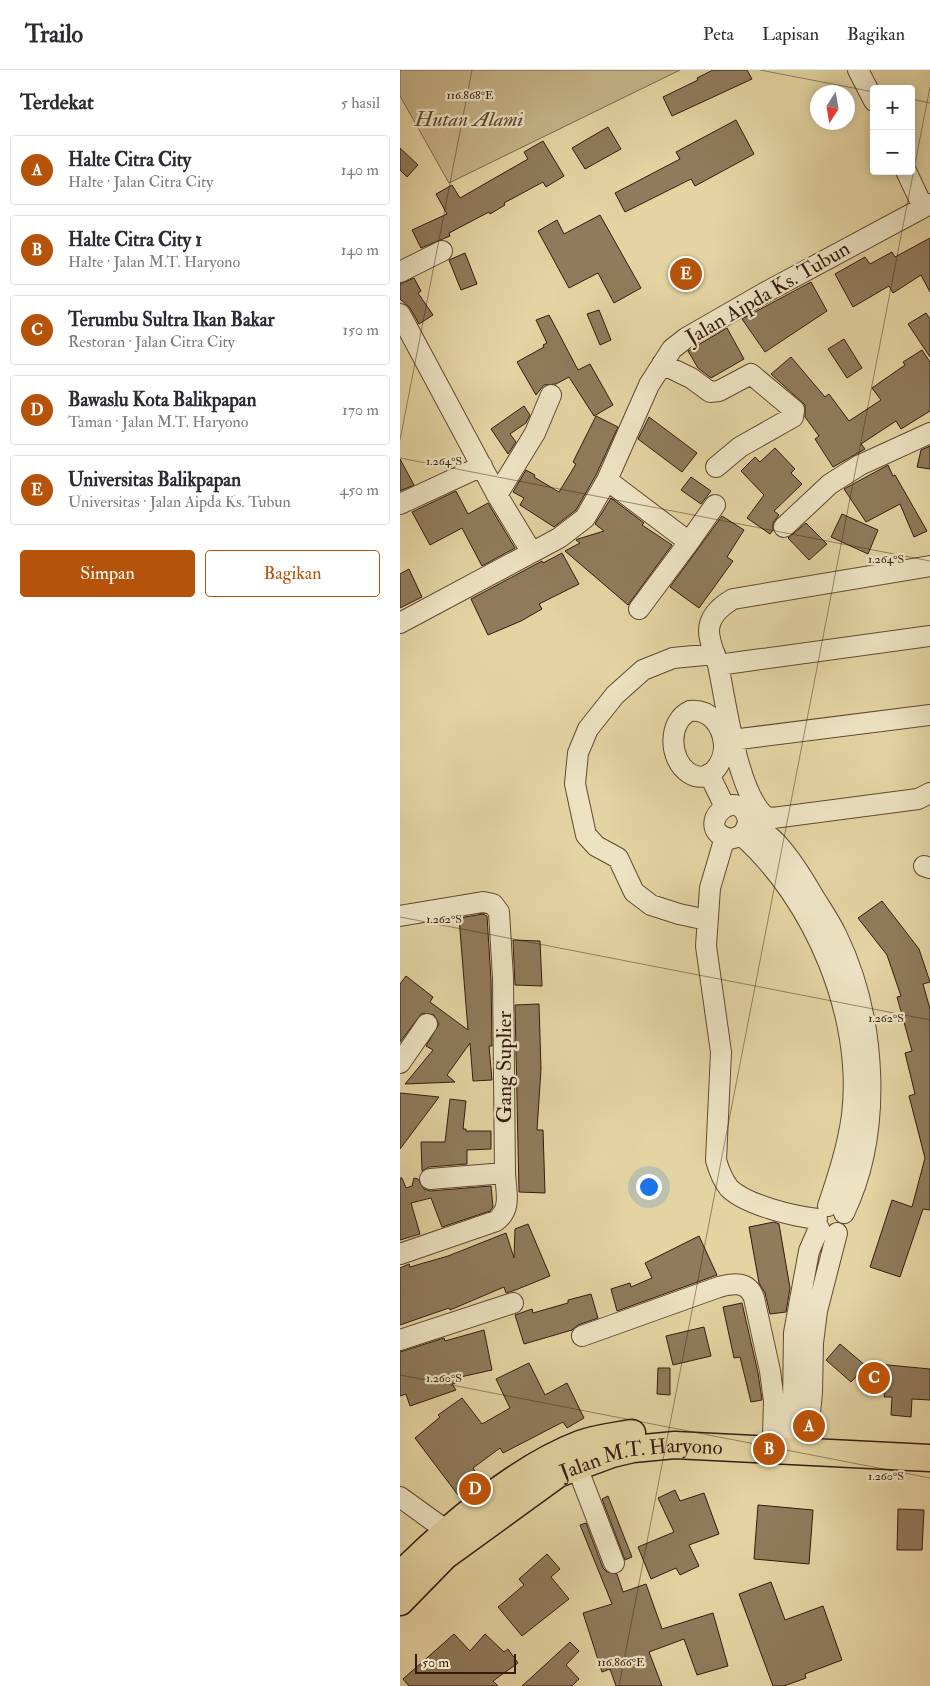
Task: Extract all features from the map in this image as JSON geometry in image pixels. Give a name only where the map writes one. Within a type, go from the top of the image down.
[{"type":"main road","name":"Jalan M.T. Haryono","points":[[400,1602],[445,1556],[454,1538],[516,1477],[580,1444],[640,1432],[794,1442],[930,1445]]},
{"type":"main road","name":"Jalan M.T. Haryono","points":[[400,1575],[454,1538],[558,1474],[633,1449],[675,1445],[794,1442],[930,1458]]},
{"type":"street","points":[[858,70],[870,93]]},
{"type":"street","points":[[873,85],[875,70]]},
{"type":"street","points":[[908,175],[926,205]]},
{"type":"street","name":"Jalan Aipda Ks. Tubun","points":[[400,623],[531,551],[559,538],[585,518],[608,480],[648,385],[672,349],[686,338],[926,205]]},
{"type":"street","points":[[400,272],[442,251]]},
{"type":"street","points":[[400,314],[497,495],[531,551]]},
{"type":"street","points":[[662,364],[691,378],[710,392],[719,391],[751,374],[794,410],[793,417],[740,447],[716,467]]},
{"type":"street","points":[[497,495],[535,433],[551,395]]},
{"type":"street","points":[[784,527],[830,484],[860,465],[930,433]]},
{"type":"street","points":[[400,504],[482,466]]},
{"type":"street","points":[[608,480],[689,542]]},
{"type":"street","points":[[639,609],[715,505]]},
{"type":"street","points":[[930,566],[733,599],[722,606],[712,618],[709,631],[732,740],[752,799],[766,817],[773,818],[918,799],[930,793]]},
{"type":"street","points":[[707,920],[651,905],[634,892],[618,858],[596,846],[586,834],[575,784],[578,753],[588,729],[615,695],[643,670],[673,658],[716,660],[930,636]]},
{"type":"street","points":[[732,740],[930,715]]},
{"type":"street","points":[[709,774],[725,807]]},
{"type":"street","points":[[794,1442],[813,1343],[829,1220],[852,1113],[852,1059],[841,1003],[819,940],[790,892],[759,851],[738,831],[716,829],[717,812],[725,807],[738,807],[746,815],[738,831],[710,888],[707,920],[706,946],[721,1052],[716,1160],[720,1176],[730,1189],[740,1196],[776,1209],[829,1220]]},
{"type":"street","name":"Gang Suplier","points":[[400,916],[483,902],[493,904],[499,912],[503,978],[506,1212],[496,1221],[400,1254]]},
{"type":"street","points":[[400,1063],[427,1024]]},
{"type":"street","points":[[430,1179],[504,1173]]},
{"type":"street","points":[[582,1336],[719,1287],[735,1284],[746,1286],[754,1298],[770,1371],[774,1401],[794,1442]]},
{"type":"street","points":[[400,1340],[513,1303]]},
{"type":"street","points":[[577,1467],[614,1563]]},
{"type":"street","points":[[400,1497],[454,1538]]},
{"type":"green space","name":"Hutan Alami","points":[[400,70],[680,70],[449,183],[400,96]]},
{"type":"building","points":[[713,70],[747,70],[752,79],[672,116],[663,97],[698,80],[697,78]]},
{"type":"building","points":[[736,120],[754,154],[695,186],[691,179],[625,212],[615,193],[680,159],[676,152]]},
{"type":"building","points":[[608,127],[621,149],[585,169],[572,148]]},
{"type":"building","points":[[543,141],[564,176],[546,187],[543,182],[504,203],[505,205],[490,214],[489,212],[449,233],[450,236],[421,248],[412,230],[447,214],[436,194],[452,185],[460,198],[528,159],[524,152]]},
{"type":"building","points":[[400,148],[418,165],[407,177],[400,170]]},
{"type":"building","points":[[600,215],[641,288],[614,303],[598,273],[569,288],[538,231],[557,220],[564,234]]},
{"type":"building","points":[[930,238],[930,292],[921,275],[893,293],[889,286],[853,307],[835,274],[865,257],[870,264],[892,252],[895,257]]},
{"type":"building","points":[[465,253],[477,284],[461,290],[449,260]]},
{"type":"building","points":[[414,278],[421,291],[418,293],[433,315],[419,324],[410,308],[400,299],[400,284]]},
{"type":"building","points":[[811,282],[827,311],[765,352],[742,319]]},
{"type":"building","points":[[599,310],[611,340],[600,345],[587,314]]},
{"type":"building","points":[[926,313],[930,319],[930,357],[908,324]]},
{"type":"building","points":[[549,315],[578,370],[590,364],[613,405],[594,416],[569,377],[556,384],[544,385],[536,395],[517,362],[544,347],[543,345],[547,343],[536,320]]},
{"type":"building","points":[[727,328],[744,359],[711,378],[698,368],[688,351]]},
{"type":"building","points":[[844,339],[862,368],[847,378],[828,349]]},
{"type":"building","points":[[922,350],[930,362],[930,411],[901,429],[896,421],[861,444],[865,449],[833,467],[815,439],[819,436],[805,417],[805,405],[771,374],[791,357],[825,397],[829,394],[849,421],[881,400],[872,388],[905,365],[903,362]]},
{"type":"building","points":[[524,406],[530,415],[526,423],[510,434],[516,442],[508,454],[491,429]]},
{"type":"building","points":[[596,416],[618,427],[596,475],[576,510],[554,527],[520,505],[524,498],[513,492],[526,470],[559,492],[576,464],[573,462]]},
{"type":"building","points":[[649,417],[697,453],[682,472],[638,439]]},
{"type":"building","points":[[930,446],[930,469],[917,467],[921,450]]},
{"type":"building","points":[[775,448],[795,469],[791,473],[802,484],[774,511],[779,515],[773,523],[773,530],[770,534],[747,518],[764,495],[741,471],[755,457],[760,462]]},
{"type":"building","points":[[400,459],[414,485],[400,491]]},
{"type":"building","points":[[888,465],[927,531],[914,537],[900,504],[866,522],[844,489]]},
{"type":"building","points":[[691,477],[711,491],[701,504],[681,490]]},
{"type":"building","points":[[456,491],[468,514],[488,503],[515,548],[482,566],[462,528],[430,545],[412,512]]},
{"type":"building","points":[[611,498],[644,523],[642,525],[672,545],[628,605],[565,551],[580,543],[576,540],[604,531],[595,524]]},
{"type":"building","points":[[842,514],[878,530],[868,554],[831,537]]},
{"type":"building","points":[[722,516],[744,530],[727,557],[733,561],[699,608],[670,587]]},
{"type":"building","points":[[806,523],[827,544],[809,560],[788,538]]},
{"type":"building","points":[[562,553],[579,584],[539,604],[542,609],[521,621],[488,635],[471,599],[542,561],[543,563]]},
{"type":"building","points":[[409,569],[422,597],[400,608],[400,574]]},
{"type":"building","points":[[882,901],[919,949],[930,982],[923,984],[930,1009],[930,1210],[923,1209],[900,1277],[870,1267],[892,1200],[912,1207],[925,1158],[909,1096],[915,1094],[905,1053],[912,1051],[897,997],[901,996],[887,955],[858,918]]},
{"type":"building","points":[[483,914],[487,916],[491,980],[492,1046],[489,1046],[492,1080],[473,1081],[470,1043],[447,1075],[455,1082],[405,1084],[433,1050],[426,1046],[439,1024],[434,1015],[422,1013],[400,1042],[400,984],[406,976],[433,997],[430,1002],[468,1030],[459,918]]},
{"type":"building","points":[[513,940],[540,941],[542,986],[515,985]]},
{"type":"building","points":[[539,1004],[541,1069],[537,1130],[543,1130],[545,1193],[519,1192],[515,1005]]},
{"type":"building","points":[[400,1093],[439,1097],[400,1149]]},
{"type":"building","points":[[450,1099],[466,1101],[463,1129],[466,1129],[466,1131],[491,1131],[491,1149],[467,1150],[467,1164],[429,1167],[422,1171],[421,1142],[445,1142]]},
{"type":"building","points":[[400,1178],[402,1178],[406,1188],[412,1186],[414,1178],[418,1179],[424,1189],[430,1191],[491,1186],[493,1207],[490,1211],[442,1227],[431,1198],[411,1203],[420,1234],[400,1240]]},
{"type":"building","points":[[774,1222],[779,1224],[790,1288],[786,1312],[770,1314],[765,1293],[759,1283],[749,1227]]},
{"type":"building","points":[[528,1224],[550,1276],[506,1293],[504,1287],[450,1310],[449,1308],[400,1325],[400,1268],[409,1264],[410,1267],[448,1256],[506,1233],[514,1258],[515,1229]]},
{"type":"building","points":[[699,1236],[717,1275],[617,1311],[611,1289],[630,1283],[631,1287],[652,1278],[645,1263]]},
{"type":"building","points":[[591,1294],[598,1318],[578,1325],[572,1330],[524,1344],[515,1315],[532,1309],[533,1313]]},
{"type":"building","points":[[742,1303],[758,1373],[762,1400],[751,1402],[740,1357],[734,1358],[723,1307]]},
{"type":"building","points":[[704,1327],[711,1356],[673,1365],[666,1336]]},
{"type":"building","points":[[484,1330],[492,1370],[456,1378],[458,1383],[452,1384],[456,1390],[410,1406],[406,1394],[400,1396],[400,1352],[444,1338],[445,1341]]},
{"type":"building","points":[[840,1344],[866,1366],[851,1382],[826,1360]]},
{"type":"building","points":[[529,1363],[545,1395],[567,1383],[584,1418],[567,1428],[563,1422],[503,1453],[500,1448],[473,1468],[480,1479],[458,1495],[415,1438],[440,1417],[438,1415],[462,1398],[482,1424],[510,1408],[496,1379]]},
{"type":"building","points":[[867,1363],[930,1369],[930,1400],[912,1399],[911,1417],[891,1415],[892,1397],[884,1397],[885,1393],[865,1391]]},
{"type":"building","points":[[658,1368],[670,1368],[670,1395],[657,1394]]},
{"type":"building","points":[[675,1490],[680,1501],[704,1493],[719,1534],[689,1545],[699,1566],[680,1575],[676,1568],[651,1579],[638,1547],[674,1532],[658,1498]]},
{"type":"building","points":[[608,1496],[632,1557],[625,1560],[602,1499]]},
{"type":"building","points":[[758,1505],[813,1510],[809,1564],[754,1559]]},
{"type":"building","points":[[898,1509],[924,1510],[922,1550],[897,1550]]},
{"type":"building","points":[[586,1523],[603,1568],[607,1572],[617,1574],[623,1592],[646,1584],[662,1629],[713,1613],[728,1666],[697,1675],[684,1639],[649,1652],[662,1686],[616,1686],[610,1669],[602,1672],[583,1613],[612,1604],[580,1525]]},
{"type":"building","points":[[547,1554],[560,1569],[551,1577],[569,1599],[522,1636],[498,1607],[524,1585],[519,1579]]},
{"type":"building","points":[[771,1582],[785,1620],[823,1606],[842,1660],[805,1674],[806,1678],[784,1686],[773,1686],[739,1594]]},
{"type":"building","points":[[454,1634],[470,1651],[485,1634],[504,1652],[508,1649],[518,1663],[493,1681],[498,1686],[409,1686],[403,1679]]},
{"type":"building","points":[[570,1642],[579,1651],[566,1665],[579,1679],[572,1686],[522,1686]]},
{"type":"place","name":"Universitas Balikpapan","points":[[686,274]]},
{"type":"place","name":"Terumbu Sultra Ikan Bakar","points":[[874,1378]]},
{"type":"place","name":"Halte Citra City","points":[[809,1426]]},
{"type":"place","name":"Halte Citra City 1","points":[[769,1449]]},
{"type":"place","name":"Bawaslu Kota Balikpapan","points":[[475,1489]]}]
